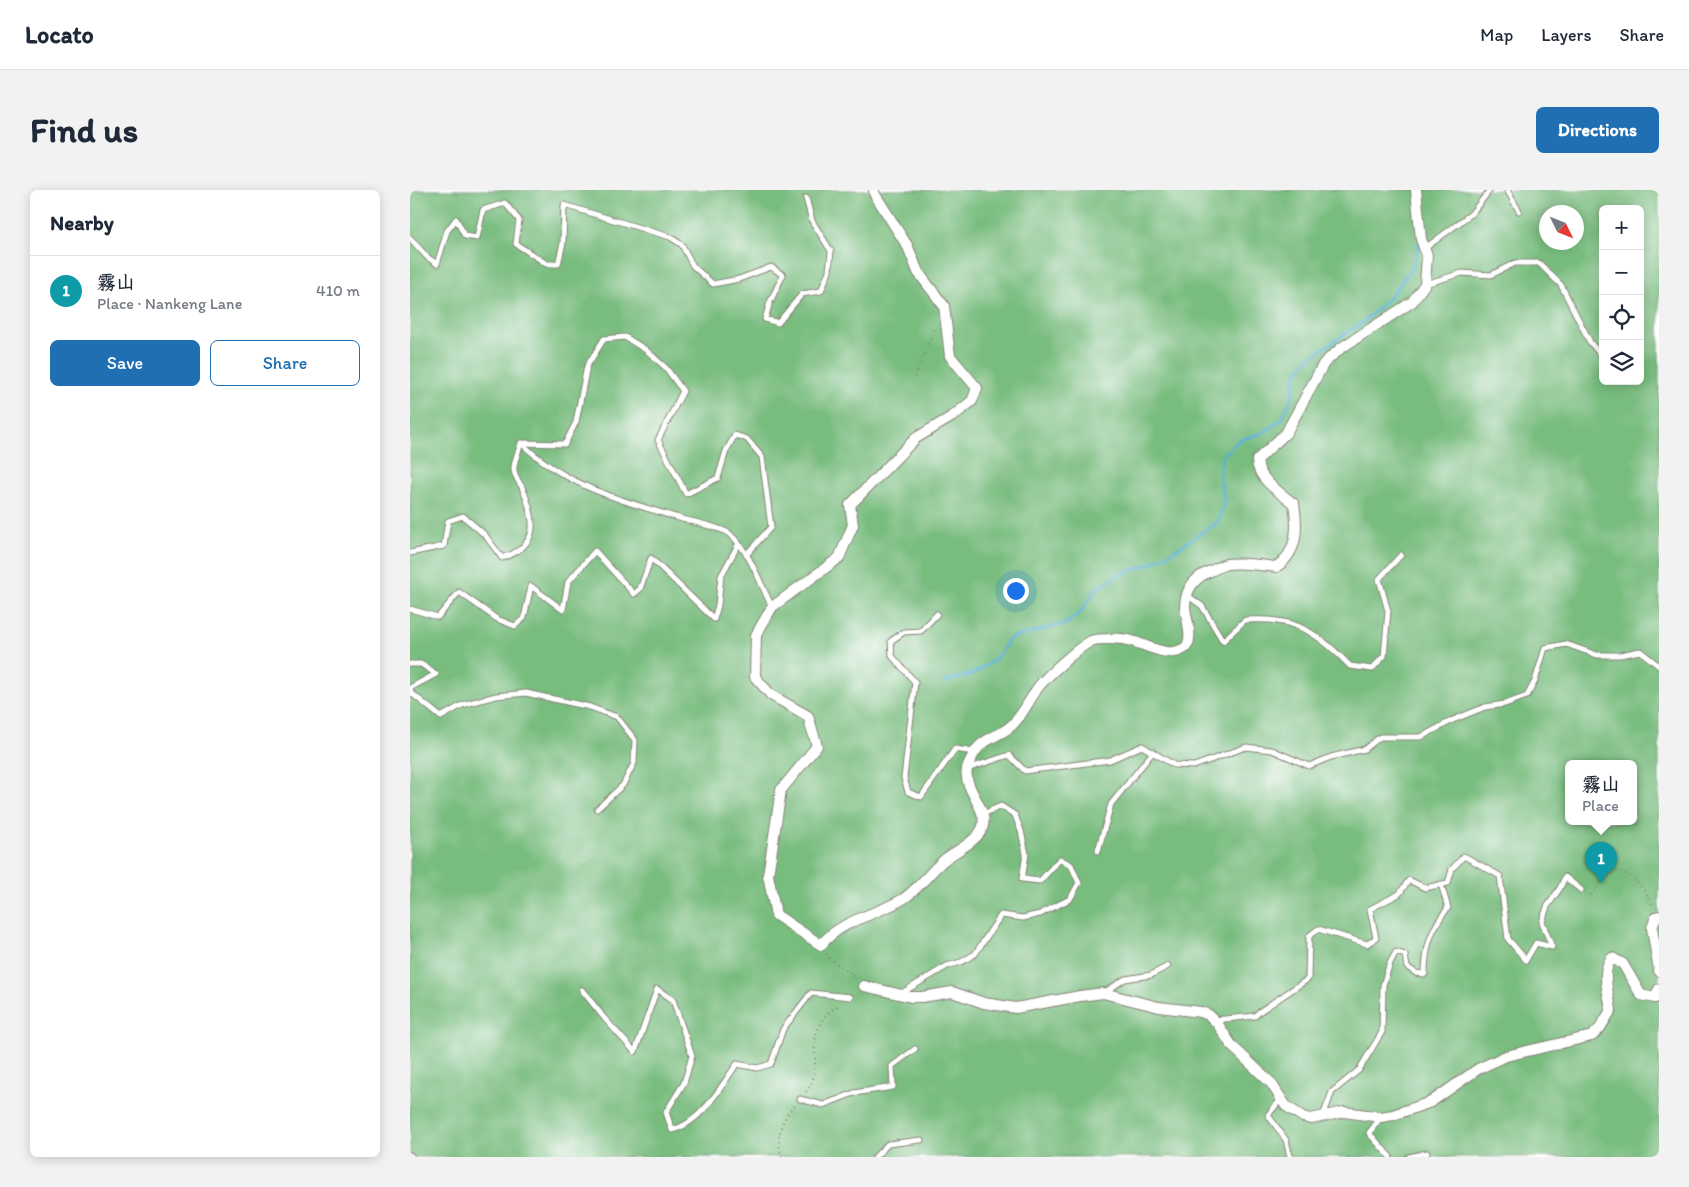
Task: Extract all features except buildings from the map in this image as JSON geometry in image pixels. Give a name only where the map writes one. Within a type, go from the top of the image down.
[{"type":"street","points":[[874,190],[874,193],[908,247],[918,272],[944,306],[950,356],[977,388],[972,401],[953,416],[916,438],[850,505],[853,525],[839,558],[772,607],[756,635],[755,677],[771,695],[808,716],[817,746],[780,790],[768,875],[776,915],[821,945],[828,937],[859,918],[904,899],[946,858],[974,840],[981,832],[984,824],[983,814],[967,780],[966,770],[978,746],[1012,726],[1046,678],[1091,641],[1110,638],[1129,640],[1171,652],[1183,649],[1188,644],[1190,631],[1185,608],[1187,595],[1191,585],[1201,574],[1226,564],[1257,564],[1276,567],[1284,562],[1294,544],[1297,527],[1294,504],[1263,476],[1257,466],[1257,460],[1286,432],[1324,363],[1341,348],[1412,302],[1425,284],[1427,256],[1419,224],[1416,190]]},
{"type":"street","points":[[1658,917],[1652,928],[1659,971]]},
{"type":"street","points":[[864,986],[911,997],[952,992],[984,1003],[1016,1008],[1103,993],[1159,1007],[1201,1012],[1209,1015],[1214,1020],[1232,1046],[1271,1083],[1286,1106],[1310,1120],[1344,1112],[1381,1117],[1431,1102],[1478,1069],[1506,1056],[1592,1036],[1600,1028],[1611,1010],[1606,971],[1612,958],[1623,964],[1641,995],[1654,998],[1659,989]]},
{"type":"lane","points":[[1423,244],[1471,214],[1490,190]]},
{"type":"lane","points":[[1507,190],[1519,211]]},
{"type":"lane","points":[[410,238],[437,264],[447,231],[456,219],[465,236],[477,238],[482,210],[505,203],[519,220],[516,244],[548,264],[558,264],[563,243],[564,205],[670,237],[682,245],[693,266],[713,284],[739,279],[771,266],[783,275],[770,302],[765,319],[778,323],[802,294],[821,291],[829,271],[831,250],[812,221],[806,198]]},
{"type":"lane","points":[[1425,284],[1462,273],[1490,275],[1515,263],[1540,263],[1561,285],[1590,342],[1599,353]]},
{"type":"lane","points":[[521,444],[565,444],[576,422],[587,366],[604,339],[625,337],[646,350],[659,362],[683,392],[658,440],[686,494],[718,478],[726,451],[736,435],[747,439],[762,457],[771,527],[746,555]]},
{"type":"lane","points":[[521,444],[538,460],[573,481],[613,498],[729,532],[746,555],[772,607]]},
{"type":"lane","points":[[410,553],[444,546],[448,521],[463,516],[486,536],[502,558],[514,554],[530,539],[533,521],[528,502],[514,469],[521,444]]},
{"type":"lane","points":[[410,609],[438,617],[459,592],[497,620],[515,626],[524,618],[530,586],[563,610],[568,582],[595,550],[634,594],[640,589],[651,558],[714,619],[718,606],[721,576],[738,545]]},
{"type":"lane","points":[[1187,595],[1202,606],[1222,641],[1245,620],[1278,621],[1302,628],[1333,648],[1350,666],[1372,669],[1384,656],[1388,611],[1379,579],[1401,555]]},
{"type":"lane","points":[[937,614],[921,631],[904,632],[891,641],[892,656],[914,682],[904,778],[908,792],[921,797],[955,749],[974,752]]},
{"type":"lane","points":[[966,770],[1009,755],[1025,771],[1110,760],[1142,746],[1174,765],[1194,766],[1246,747],[1272,750],[1309,766],[1331,757],[1365,748],[1380,737],[1421,737],[1453,720],[1485,707],[1505,704],[1527,696],[1535,681],[1545,648],[1566,644],[1596,655],[1620,655],[1640,651],[1659,666]]},
{"type":"lane","points":[[410,664],[421,664],[436,674],[410,690],[441,717],[462,705],[496,696],[526,693],[590,706],[617,717],[635,740],[634,763],[623,785],[597,809]]},
{"type":"lane","points":[[1098,851],[1111,804],[1153,752]]},
{"type":"lane","points":[[900,994],[946,966],[961,962],[975,954],[1001,915],[1023,918],[1040,914],[1070,899],[1079,883],[1071,865],[1060,859],[1040,881],[1022,879],[1026,854],[1015,815],[1001,806],[983,814]]},
{"type":"lane","points":[[1214,1020],[1255,1016],[1258,1012],[1308,979],[1309,936],[1318,929],[1367,944],[1376,938],[1370,909],[1398,894],[1409,880],[1426,888],[1448,883],[1452,870],[1464,856],[1500,876],[1508,939],[1526,960],[1536,943],[1552,947],[1542,922],[1547,907],[1565,877],[1581,890]]},
{"type":"lane","points":[[1323,1116],[1332,1092],[1359,1070],[1382,1032],[1383,984],[1396,952],[1405,956],[1407,967],[1416,973],[1425,974],[1425,954],[1437,921],[1448,908],[1441,884]]},
{"type":"lane","points":[[1103,993],[1125,979],[1151,975],[1168,966]]},
{"type":"lane","points":[[582,990],[635,1052],[657,989],[673,1000],[692,1056],[684,1083],[666,1112],[672,1130],[683,1128],[692,1120],[712,1099],[737,1064],[757,1068],[771,1064],[783,1029],[811,993],[850,998]]},
{"type":"lane","points":[[800,1099],[823,1106],[854,1093],[893,1087],[892,1066],[915,1049]]},
{"type":"lane","points":[[1281,1098],[1268,1115],[1286,1140],[1290,1157]]},
{"type":"lane","points":[[1381,1117],[1369,1133],[1390,1157]]},
{"type":"lane","points":[[875,1157],[888,1144],[921,1140]]},
{"type":"lane","points":[[1409,1157],[1427,1153]]},
{"type":"path","points":[[915,377],[944,306]]},
{"type":"path","points":[[1591,895],[1601,882],[1619,870],[1630,875],[1649,896],[1658,917]]},
{"type":"path","points":[[821,945],[827,957],[848,971],[864,986]]},
{"type":"path","points":[[782,1157],[779,1148],[780,1131],[787,1112],[815,1080],[814,1039],[819,1026],[829,1011],[850,998]]},
{"type":"green space","points":[[410,190],[1659,190],[1659,1157],[410,1157]]},
{"type":"waterway","points":[[1421,200],[1423,190]]},
{"type":"waterway","points":[[944,682],[973,674],[996,659],[1010,638],[1065,624],[1081,612],[1096,589],[1118,575],[1150,564],[1172,552],[1218,522],[1224,501],[1219,474],[1223,455],[1239,440],[1263,433],[1282,419],[1293,394],[1295,375],[1310,357],[1362,323],[1388,299],[1413,267],[1419,243]]},
{"type":"place","name":"霧山","points":[[1601,883]]}]
